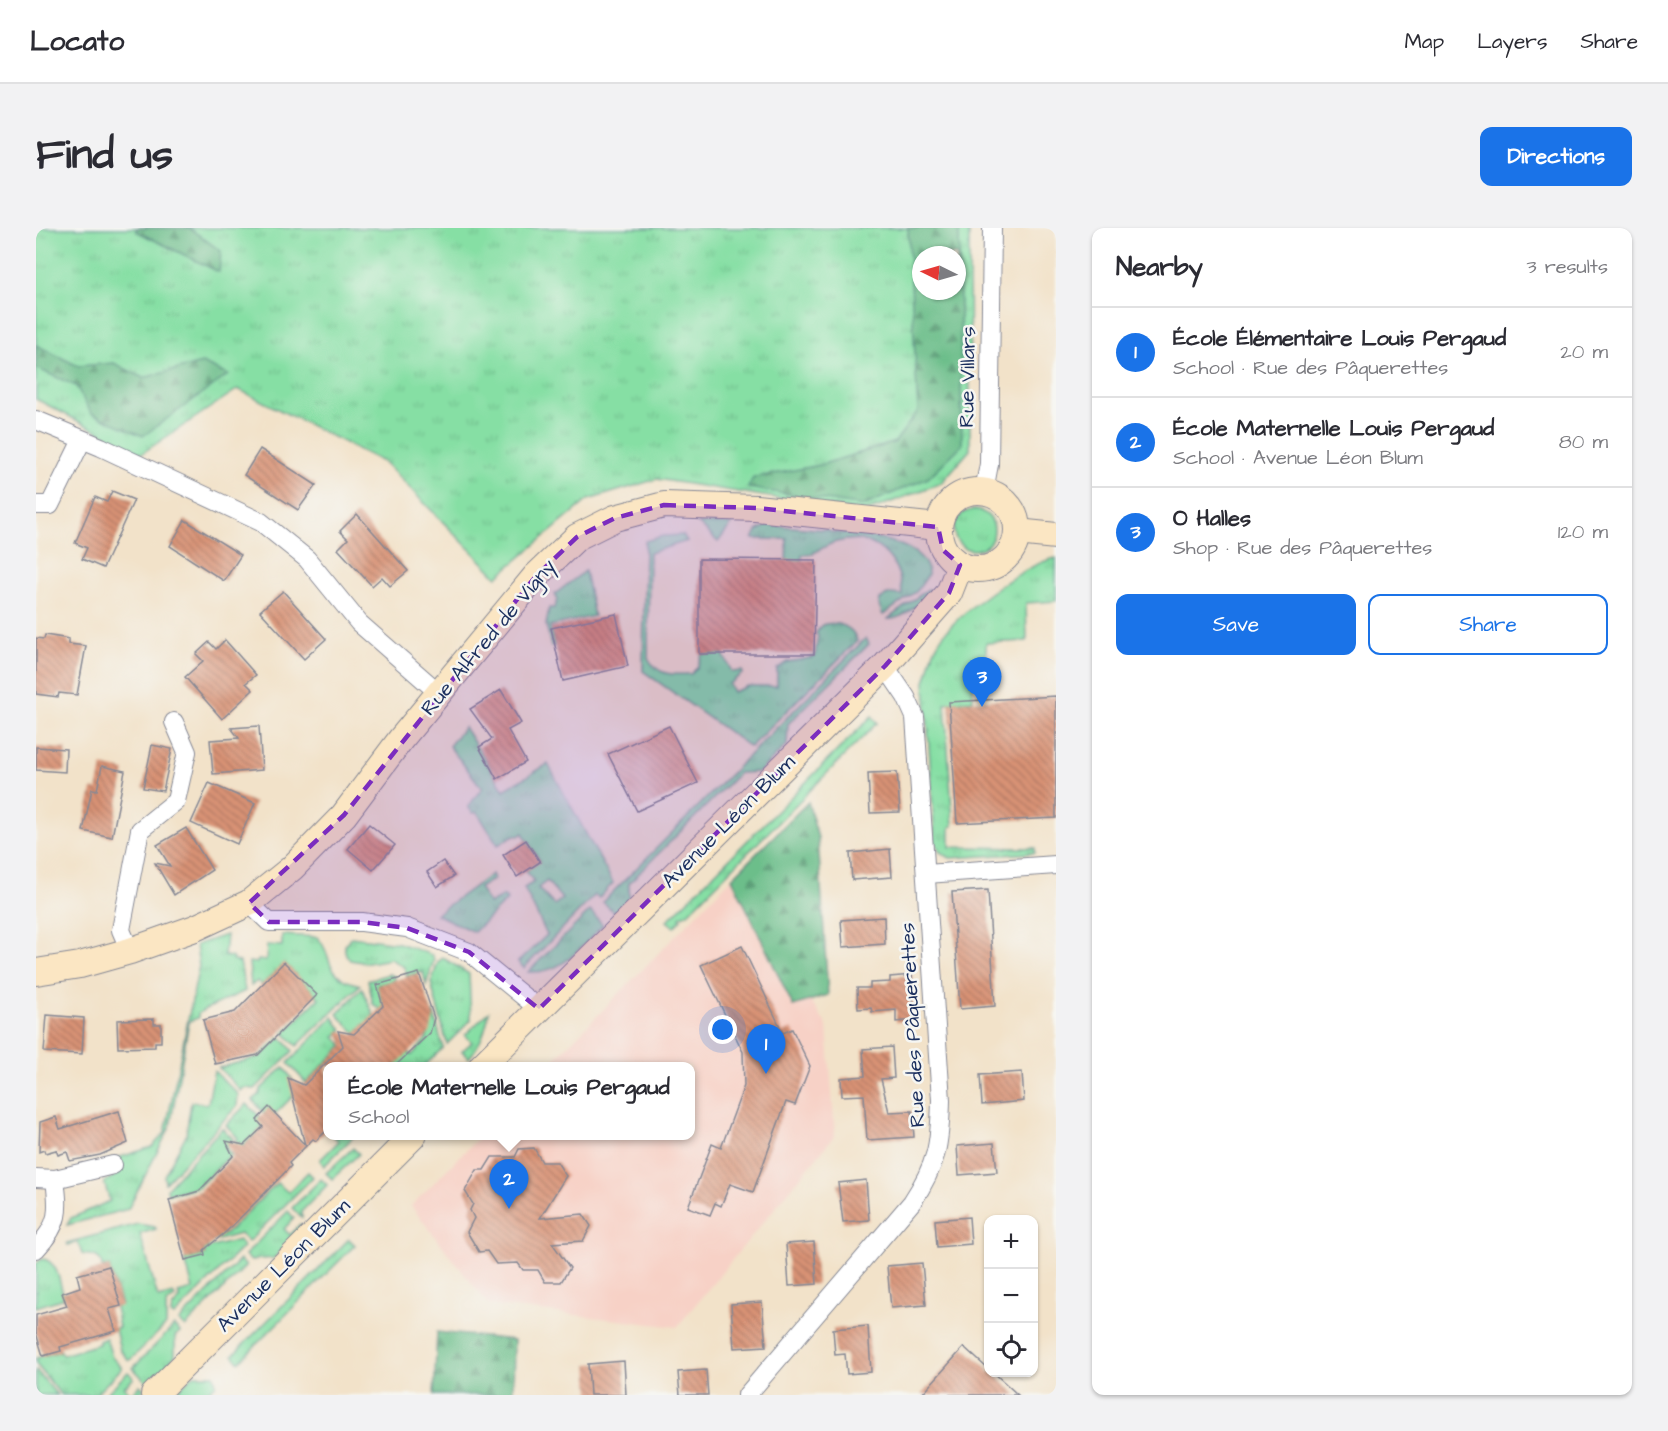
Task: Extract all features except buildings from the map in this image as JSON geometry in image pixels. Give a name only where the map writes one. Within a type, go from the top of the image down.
[{"type":"street","name":"Rue Villars","points":[[984,491],[989,464],[992,228]]},
{"type":"street","points":[[36,420],[261,522],[307,559],[359,623],[439,693]]},
{"type":"street","points":[[36,505],[50,505],[82,440]]},
{"type":"street","points":[[984,491],[995,494],[1012,510],[1017,532],[1014,545],[998,564],[985,569],[972,569],[960,566],[951,559],[939,539],[938,527],[941,514],[948,503],[965,493],[984,491]]},
{"type":"street","name":"Rue Alfred de Vigny","points":[[36,972],[81,965],[130,951],[195,928],[249,903],[292,868],[344,815],[401,739],[535,577],[577,537],[615,518],[664,505],[675,505],[756,508],[938,527]]},
{"type":"street","points":[[1017,532],[1056,536]]},
{"type":"street","name":"Avenue Léon Blum","points":[[486,1062],[885,666],[949,593],[960,566]]},
{"type":"street","name":"Rue des Pâquerettes","points":[[747,1395],[912,1203],[929,1177],[940,1140],[941,1100],[915,717],[906,697],[885,666]]},
{"type":"street","points":[[130,951],[122,930],[140,830],[176,801],[187,752],[174,722]]},
{"type":"street","points":[[926,874],[1056,865]]},
{"type":"street","points":[[249,903],[269,922],[362,922],[407,928],[469,952],[539,1009]]},
{"type":"street","name":"Avenue Léon Blum","points":[[154,1395],[409,1140]]},
{"type":"street","points":[[36,1178],[55,1179],[113,1165]]},
{"type":"street","points":[[36,1249],[54,1226],[58,1213],[55,1179]]},
{"type":"highlighted area","points":[[664,505],[756,508],[938,527],[943,550],[960,565],[949,593],[885,666],[539,1009],[469,952],[407,928],[362,922],[269,922],[249,903],[344,815],[535,577],[577,537],[615,518]]},
{"type":"shaded area","points":[[732,878],[827,1026],[835,1135],[677,1327],[489,1305],[411,1206],[476,1140],[695,1140],[695,1062],[552,1062]]},
{"type":"green space","points":[[36,228],[969,228],[970,450],[941,483],[865,512],[657,479],[588,500],[497,577],[385,463],[238,389],[141,454],[36,399]]},
{"type":"green space","points":[[137,228],[189,228],[221,251],[219,272],[136,231]]},
{"type":"green space","points":[[908,228],[959,228],[959,246],[912,246],[912,300],[960,300],[962,445],[928,478],[863,506],[748,488],[753,478],[820,465],[895,442],[918,411]]},
{"type":"green space","points":[[36,345],[78,366],[114,363],[143,378],[202,363],[228,375],[143,436],[91,413],[76,386],[36,368]]},
{"type":"green space","points":[[974,510],[988,516],[994,530],[988,544],[974,550],[960,544],[954,530],[960,516]]},
{"type":"green space","points":[[698,523],[732,524],[718,542]]},
{"type":"green space","points":[[768,525],[828,530],[889,541],[917,554],[925,563],[928,575],[917,591],[883,615],[879,605],[880,599],[889,594],[902,595],[897,570],[883,551],[873,544],[862,541],[836,542],[812,554],[802,555],[801,566],[786,566],[787,539],[753,539],[757,531]]},
{"type":"green space","points":[[683,535],[687,541],[649,553],[648,658],[656,668],[666,673],[691,674],[697,668],[702,654],[723,654],[732,672],[742,671],[743,673],[729,684],[733,692],[748,686],[777,686],[777,669],[787,662],[815,657],[818,636],[816,633],[822,625],[844,626],[852,632],[857,641],[750,747],[643,671],[645,541],[663,536]]},
{"type":"green space","points":[[1056,558],[1056,601],[1026,603],[1027,641],[986,643],[986,659],[971,661],[973,700],[945,703],[953,826],[950,827],[950,847],[1035,848],[1035,853],[950,858],[940,852],[935,842],[925,682],[933,653],[946,632],[958,619],[991,592],[1027,570]]},
{"type":"green space","points":[[585,571],[594,616],[550,626],[554,646],[551,647],[546,625],[549,608],[555,608],[557,599],[555,594]]},
{"type":"green space","points":[[928,589],[930,591],[926,596],[911,610],[899,617],[888,619]]},
{"type":"green space","points":[[866,638],[869,644],[788,724],[787,745],[759,772],[739,773],[629,883],[629,898],[615,913],[603,902]]},
{"type":"green space","points":[[872,716],[877,723],[688,913],[680,917],[681,919],[674,927],[667,921]]},
{"type":"green space","points":[[464,727],[504,790],[548,764],[613,883],[599,898],[595,895],[524,968],[518,962],[547,935],[524,888],[534,882],[526,871],[540,861],[523,833],[519,836],[514,835],[498,845],[477,812],[473,813],[468,807],[482,788],[449,746]],"holes":[[[547,881],[562,899],[554,905],[538,888]]]},
{"type":"green space","points":[[808,802],[818,838],[828,995],[793,1006],[732,878]]},
{"type":"green space","points":[[492,874],[494,879],[479,888],[489,904],[504,896],[507,900],[474,932],[436,914]]},
{"type":"green space","points":[[590,911],[603,925],[578,951],[551,969],[528,972]]},
{"type":"green space","points":[[226,935],[224,956],[232,957],[233,961],[240,962],[245,991],[204,1010],[198,1014],[198,1018],[189,1021],[170,1127],[128,1209],[67,1225],[71,1218],[110,1201],[104,1182],[118,1174],[114,1159],[152,1147],[165,1133],[199,966],[196,945]]},
{"type":"green space","points":[[282,935],[317,937],[337,974],[360,985],[297,1046],[284,1033],[319,998],[284,963],[262,985],[257,981],[251,986],[249,962],[266,961],[267,945],[282,946]]},
{"type":"green space","points":[[351,937],[399,943],[432,955],[434,960],[426,985],[423,972],[407,976],[404,967],[391,959],[368,963],[350,960],[345,948],[346,942]]},
{"type":"green space","points":[[443,958],[469,974],[471,1020],[447,1044],[431,983],[438,962]]},
{"type":"green space","points":[[389,974],[394,976],[395,980],[377,985],[385,1011],[382,1011],[373,1004],[368,980]]},
{"type":"green space","points":[[362,988],[374,1016],[355,1033],[337,1014]]},
{"type":"green space","points":[[489,1012],[482,1036],[469,1058],[462,1051],[472,1042],[465,1035]]},
{"type":"green space","points":[[434,1013],[443,1048],[428,1062],[398,1062],[407,1052],[412,1055],[426,1040]]},
{"type":"green space","points":[[333,1017],[342,1030],[335,1037],[343,1045],[326,1062],[323,1062],[323,1066],[306,1083],[288,1063]]},
{"type":"green space","points":[[281,1037],[293,1051],[255,1089],[244,1088],[241,1091],[219,1068],[259,1057]]},
{"type":"green space","points":[[284,1067],[294,1082],[296,1093],[275,1114],[264,1113],[253,1100]]},
{"type":"green space","points":[[214,1071],[238,1094],[237,1106],[165,1183],[164,1176],[186,1135],[191,1102],[208,1104]]},
{"type":"green space","points":[[247,1104],[260,1117],[263,1127],[241,1147],[235,1141],[238,1138],[226,1125]]},
{"type":"green space","points":[[222,1128],[233,1139],[225,1147],[231,1155],[198,1187],[168,1194],[167,1188]]},
{"type":"green space","points":[[350,1140],[324,1166],[320,1160],[339,1141]]},
{"type":"green space","points":[[353,1148],[359,1154],[332,1179],[326,1173]]},
{"type":"green space","points":[[308,1172],[313,1177],[248,1242],[240,1234],[211,1242],[211,1238],[226,1234],[277,1183],[288,1192]]},
{"type":"green space","points":[[321,1179],[327,1185],[302,1211],[302,1218],[292,1208]]},
{"type":"green space","points":[[288,1211],[294,1218],[284,1229],[290,1235],[300,1224],[303,1227],[302,1231],[274,1258],[250,1260],[245,1255]]},
{"type":"green space","points":[[138,1224],[156,1229],[140,1234],[158,1298],[173,1294],[175,1297],[166,1305],[166,1325],[129,1361],[120,1350],[115,1329],[119,1327],[115,1307],[121,1305],[109,1266],[102,1267],[98,1258],[82,1254],[78,1242],[68,1245],[67,1243]]},
{"type":"green space","points":[[349,1239],[355,1245],[239,1362],[233,1355]]},
{"type":"green space","points":[[239,1240],[243,1247],[174,1316],[171,1314],[172,1308],[180,1299],[178,1293],[193,1289],[185,1260],[205,1255],[204,1249]]},
{"type":"green space","points":[[44,1259],[49,1261],[56,1270],[64,1298],[36,1307],[36,1264]]},
{"type":"green space","points":[[240,1260],[246,1266],[185,1327],[179,1321]]},
{"type":"green space","points":[[174,1326],[180,1332],[175,1336],[175,1356],[149,1385],[133,1368]]},
{"type":"green space","points":[[437,1332],[514,1340],[513,1395],[434,1395]]},
{"type":"green space","points":[[106,1338],[112,1357],[122,1368],[95,1395],[61,1395],[36,1364],[36,1358],[61,1351],[63,1355],[99,1344],[99,1341]]},
{"type":"green space","points":[[36,1370],[57,1395],[36,1395]]},
{"type":"green space","points":[[128,1372],[134,1378],[124,1387],[131,1394],[140,1385],[144,1389],[138,1395],[105,1395]]},
{"type":"green space","points":[[194,1375],[214,1375],[216,1384],[205,1395],[172,1395]]},
{"type":"place","name":"O Halles","points":[[982,707]]},
{"type":"place","name":"École Élémentaire Louis Pergaud","points":[[766,1074]]},
{"type":"place","name":"École Maternelle Louis Pergaud","points":[[509,1209]]}]
